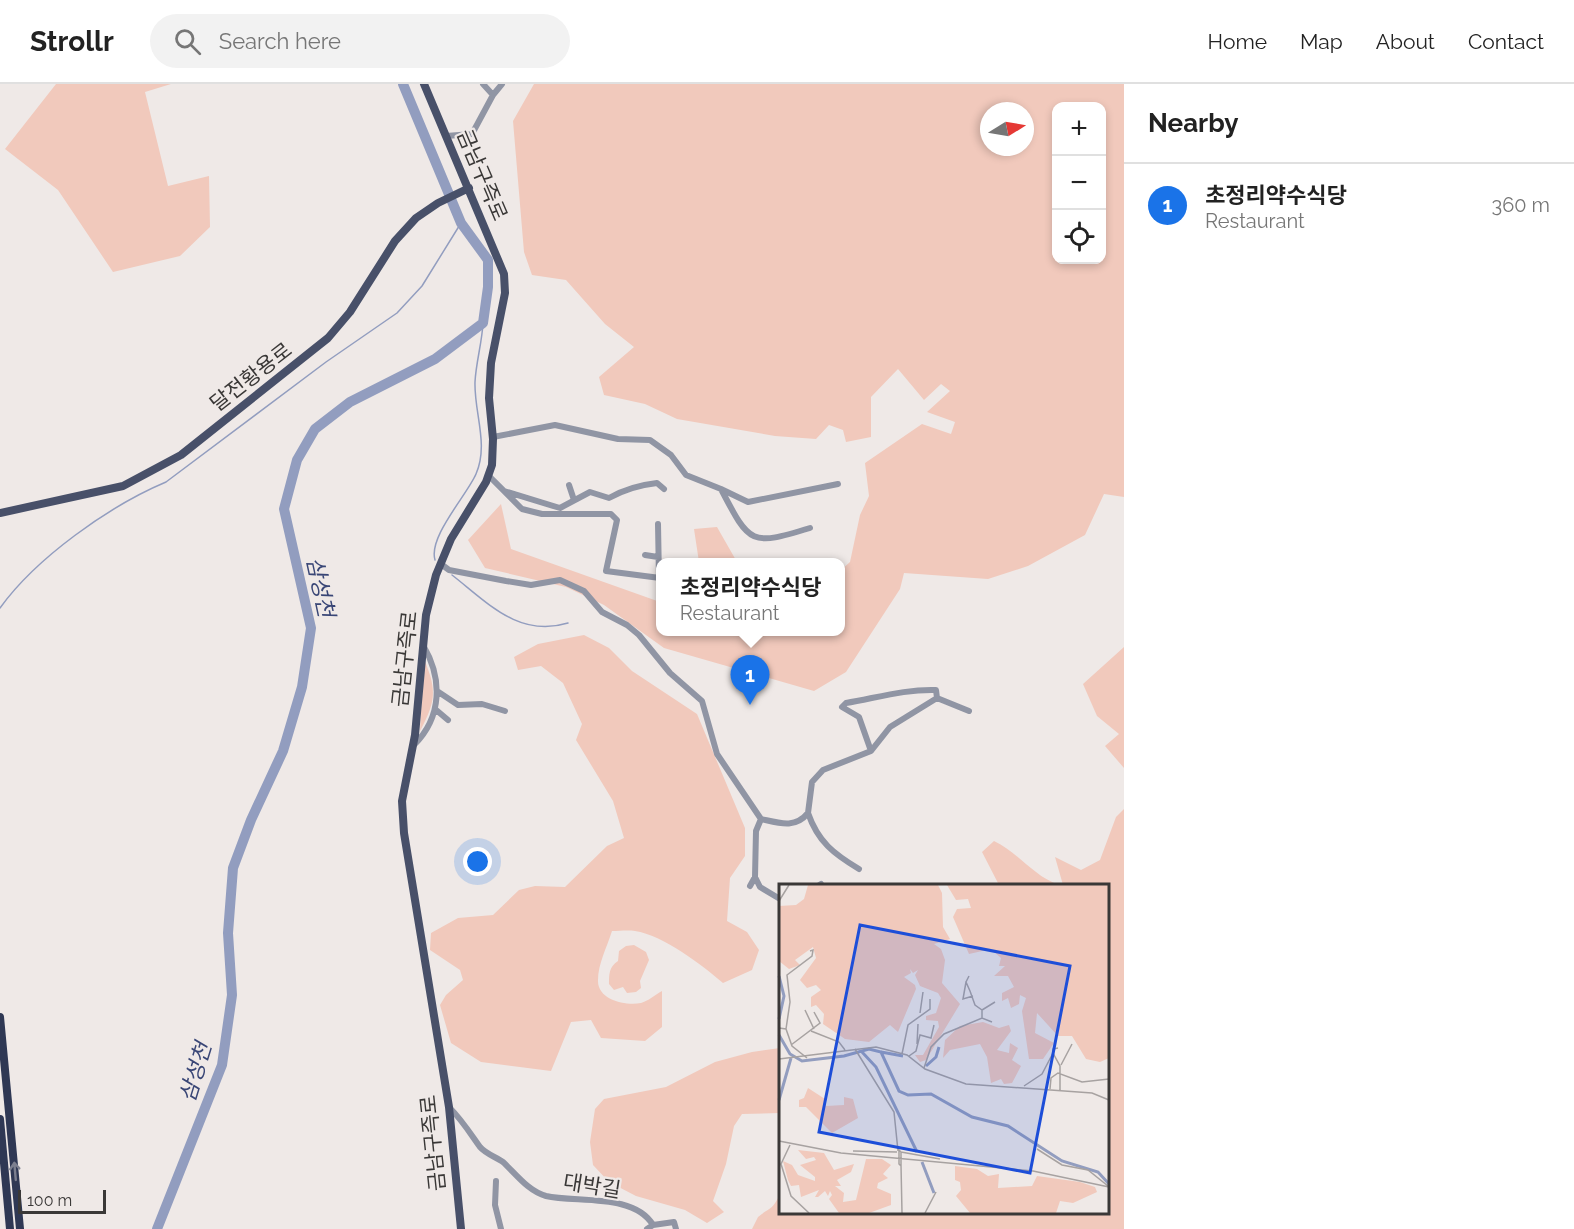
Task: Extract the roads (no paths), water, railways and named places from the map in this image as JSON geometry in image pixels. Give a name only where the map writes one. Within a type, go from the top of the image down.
[{"type":"highway","points":[[0,1017],[20,1229]]},
{"type":"highway","points":[[0,1119],[10,1229]]},
{"type":"main road","name":"금남구즉로","points":[[424,84],[466,190],[504,274],[506,293],[491,363],[489,398],[493,437],[492,465],[451,539],[426,615],[418,711],[402,801],[404,833],[449,1107],[461,1229]]},
{"type":"main road","name":"달전황용로","points":[[0,513],[123,486],[181,455],[328,338],[350,312],[394,241],[416,218],[438,203],[466,190]]},
{"type":"street","points":[[483,84],[493,95]]},
{"type":"street","points":[[446,136],[472,134],[493,95],[502,84]]},
{"type":"street","points":[[493,437],[555,425],[618,439],[650,440],[671,454],[686,475],[748,502],[838,484]]},
{"type":"street","points":[[488,475],[522,509],[542,514],[611,514],[617,520],[606,571],[656,578]]},
{"type":"street","points":[[504,491],[560,508],[590,492],[609,498],[625,489],[642,485],[657,483],[664,489]]},
{"type":"street","points":[[569,485],[574,500]]},
{"type":"street","points":[[721,489],[736,517],[758,539],[770,541],[810,528]]},
{"type":"street","points":[[645,555],[658,557],[658,524]]},
{"type":"street","points":[[441,564],[449,570],[506,582],[531,585],[560,580],[584,591],[602,612],[627,625],[639,635],[670,673],[702,701],[717,754],[761,819],[787,825],[803,819],[808,813]]},
{"type":"street","points":[[413,745],[425,733],[435,709],[437,691],[428,654],[422,643]]},
{"type":"street","points":[[871,751],[859,717],[842,707],[846,703],[884,698],[902,691],[936,690],[937,698]]},
{"type":"street","points":[[437,691],[458,705],[482,704],[506,711]]},
{"type":"street","points":[[937,698],[969,711]]},
{"type":"street","points":[[859,869],[827,848],[812,825],[808,813],[812,782],[823,770],[871,751],[890,727],[937,698]]},
{"type":"street","points":[[435,709],[448,720]]},
{"type":"street","points":[[750,886],[754,878],[756,831],[761,819]]},
{"type":"street","points":[[754,878],[760,887],[779,898]]},
{"type":"street","name":"대박길","points":[[449,1107],[471,1130],[484,1151],[502,1161],[524,1182],[544,1196],[596,1199],[628,1208],[648,1217],[653,1225]]},
{"type":"street","points":[[496,1181],[495,1205],[501,1229]]},
{"type":"street","points":[[646,1229],[653,1225],[674,1222],[676,1229]]},
{"type":"waterway","name":"삼성천","points":[[157,1229],[222,1065],[232,995],[228,933],[233,868],[251,820],[283,751],[302,687],[311,628],[284,509],[297,460],[315,429],[350,402],[435,359],[483,323],[488,287],[488,260],[461,223],[403,84]]},
{"type":"waterway","points":[[0,608],[33,571],[75,535],[121,505],[166,482],[326,362],[397,313],[422,286],[461,223]]},
{"type":"waterway","points":[[435,560],[434,551],[437,540],[471,483],[480,463],[481,440],[475,382],[483,323]]},
{"type":"waterway","points":[[452,575],[492,606],[519,622],[534,626],[568,623]]},
{"type":"place","name":"초정리약수식당","points":[[750,705]]}]
